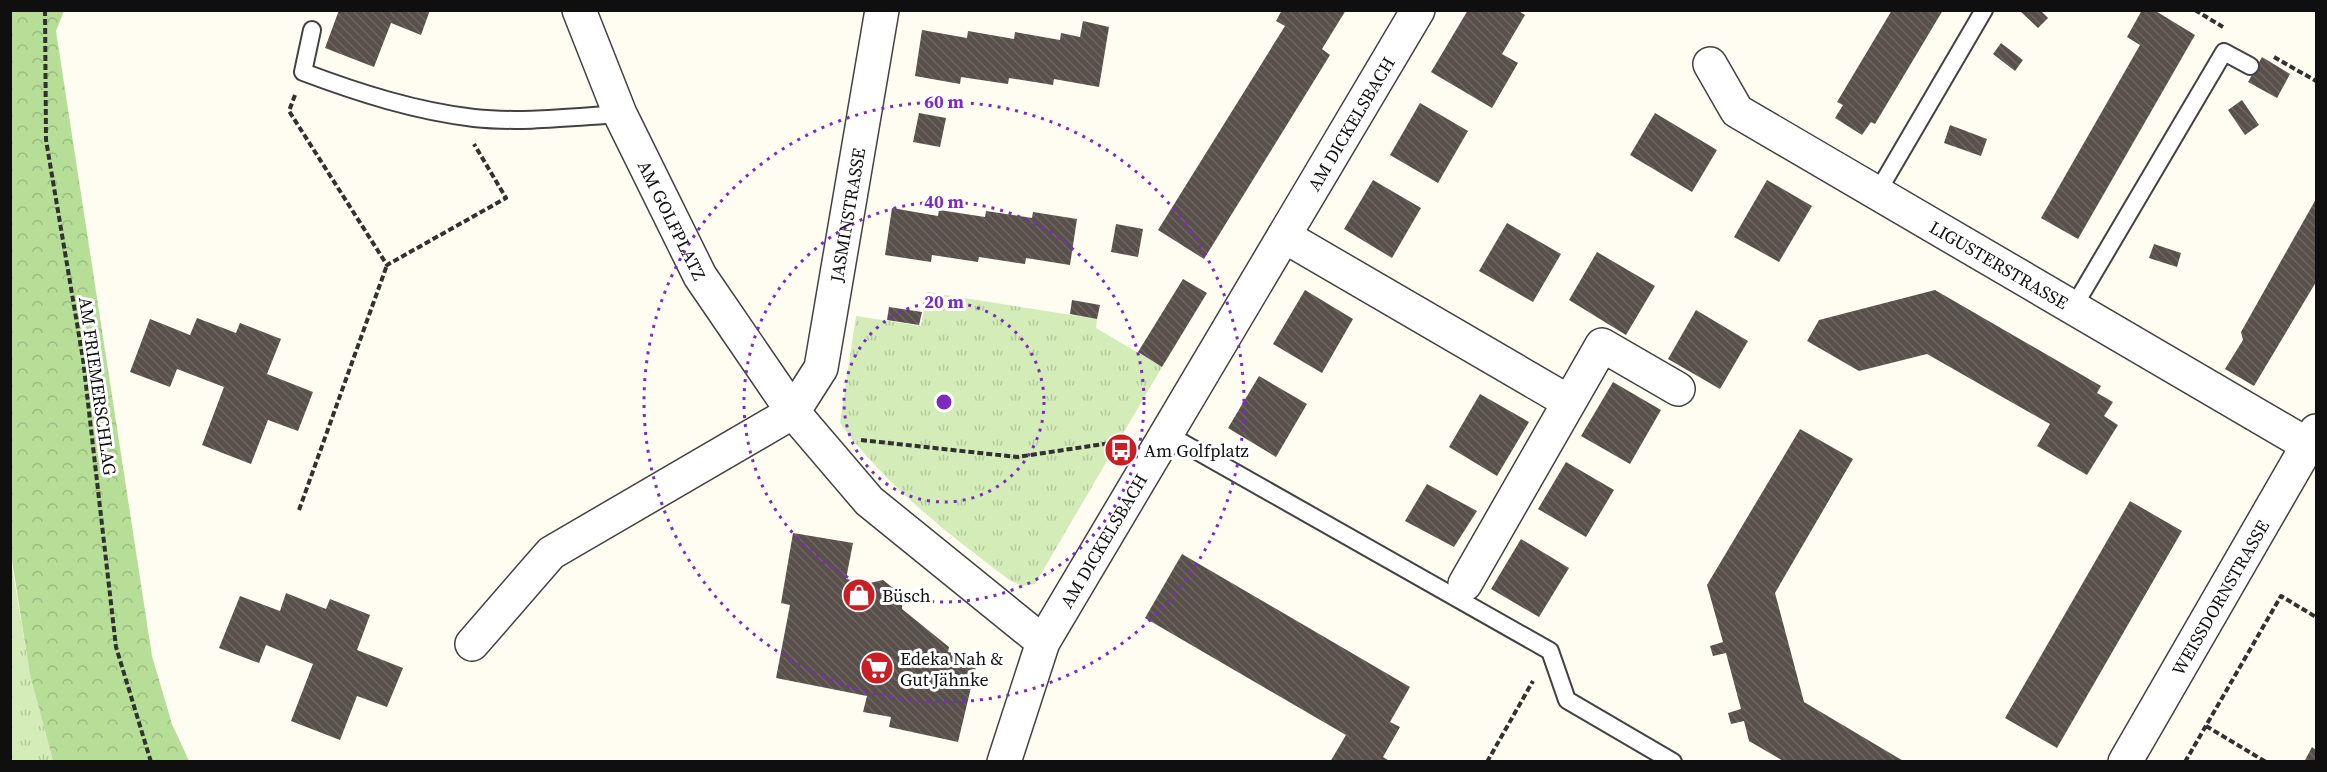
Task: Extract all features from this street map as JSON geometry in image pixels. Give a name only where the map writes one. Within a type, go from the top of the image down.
[{"type":"street","name":"AM GOLFPLATZ","points":[[579,10],[620,114],[700,276],[793,412],[869,501],[1043,642]]},
{"type":"street","name":"JASMINSTRASSE","points":[[793,412],[821,368],[882,10]]},
{"type":"street","name":"AM DICKELSBACH","points":[[1004,762],[1043,642],[1418,10]]},
{"type":"street","name":"LIGUSTERSTRASSE","points":[[1710,64],[1737,111],[2073,309],[2312,438]]},
{"type":"street","points":[[1284,236],[1569,402]]},
{"type":"street","points":[[1465,584],[1602,345],[1678,389]]},
{"type":"street","points":[[472,644],[551,553],[793,412]]},
{"type":"street","name":"WEISSDORNSTRASSE","points":[[2125,762],[2312,438]]},
{"type":"lane","points":[[1877,193],[1984,10]]},
{"type":"lane","points":[[312,30],[303,72],[378,100],[475,118],[532,119],[620,114]]},
{"type":"lane","points":[[2073,309],[2224,52],[2250,66]]},
{"type":"lane","points":[[1167,434],[1550,651],[1567,700],[1672,762]]},
{"type":"path","name":"AM FRIEMERSCHLAG","points":[[45,10],[46,140],[83,359],[116,647],[151,762]]},
{"type":"path","points":[[303,72],[289,111],[387,266]]},
{"type":"path","points":[[299,510],[387,266],[506,198],[456,115]]},
{"type":"path","points":[[852,439],[1017,457],[1167,434]]},
{"type":"path","points":[[2186,762],[2281,597],[2316,617]]},
{"type":"path","points":[[1487,762],[1550,651]]},
{"type":"path","points":[[2206,726],[2266,762]]},
{"type":"green space","points":[[10,11],[64,11],[56,31],[152,656],[172,724],[189,761],[53,761],[30,675],[11,554]]},
{"type":"green space","points":[[927,292],[1097,319],[1096,328],[1162,367],[1035,584],[1022,586],[1011,581],[942,527],[898,489],[840,423],[856,316],[921,326]]},
{"type":"green space","points":[[10,554],[30,675],[53,761],[11,761]]},
{"type":"building","points":[[339,10],[430,10],[421,35],[391,23],[374,67],[325,48]]},
{"type":"building","points":[[1282,10],[1346,10],[1322,49],[1330,55],[1204,259],[1158,230],[1285,26],[1276,21]]},
{"type":"building","points":[[1468,10],[1517,10],[1525,15],[1502,54],[1518,63],[1492,108],[1431,72]]},
{"type":"building","points":[[1892,10],[1943,10],[1875,124],[1871,122],[1862,135],[1835,118],[1843,105],[1837,102]]},
{"type":"building","points":[[2019,10],[2040,10],[2048,18],[2038,28]]},
{"type":"building","points":[[2142,10],[2154,10],[2195,35],[2078,239],[2041,218],[2140,45],[2127,37]]},
{"type":"building","points":[[1083,21],[1109,27],[1099,87],[1054,79],[1053,85],[1009,78],[1008,84],[961,77],[960,84],[915,76],[922,30],[967,38],[968,31],[1014,39],[1015,32],[1060,40],[1061,33],[1080,37]]},
{"type":"building","points":[[2001,43],[2023,60],[2015,71],[1993,54]]},
{"type":"building","points":[[2262,57],[2290,74],[2277,98],[2248,82]]},
{"type":"building","points":[[2242,100],[2259,125],[2245,135],[2228,110]]},
{"type":"building","points":[[1420,103],[1468,131],[1438,183],[1390,155]]},
{"type":"building","points":[[919,113],[946,118],[940,147],[913,142]]},
{"type":"building","points":[[1655,113],[1717,150],[1692,192],[1630,155]]},
{"type":"building","points":[[1950,125],[1987,139],[1981,156],[1944,143]]},
{"type":"building","points":[[1373,180],[1421,208],[1392,258],[1344,229]]},
{"type":"building","points":[[1767,180],[1812,206],[1779,262],[1734,237]]},
{"type":"building","points":[[2316,199],[2316,282],[2254,386],[2225,369],[2243,340],[2241,332]]},
{"type":"building","points":[[892,208],[938,216],[939,210],[985,217],[986,211],[1032,218],[1033,212],[1077,219],[1070,265],[1026,258],[1025,264],[979,257],[978,262],[932,255],[931,262],[885,255]]},
{"type":"building","points":[[1507,223],[1561,254],[1533,302],[1479,271]]},
{"type":"building","points":[[1116,224],[1143,229],[1138,257],[1111,252]]},
{"type":"building","points":[[2154,244],[2181,253],[2177,267],[2149,258]]},
{"type":"building","points":[[1597,252],[1655,286],[1626,335],[1569,300]]},
{"type":"building","points":[[1183,279],[1207,293],[1162,367],[1138,352]]},
{"type":"building","points":[[1305,290],[1353,319],[1322,373],[1273,344]]},
{"type":"building","points":[[1935,290],[2101,386],[2097,393],[2113,402],[2104,416],[2118,425],[2087,475],[2037,446],[2050,424],[1927,354],[1859,371],[1807,341],[1819,320]]},
{"type":"building","points":[[1072,300],[1100,305],[1097,319],[1070,314]]},
{"type":"building","points":[[889,307],[922,312],[919,325],[887,320]]},
{"type":"building","points":[[1696,310],[1748,341],[1720,389],[1668,359]]},
{"type":"building","points":[[197,318],[236,333],[240,323],[281,339],[267,374],[313,392],[298,431],[268,420],[251,464],[202,445],[224,387],[177,369],[170,387],[130,372],[150,319],[190,335]]},
{"type":"building","points":[[1259,376],[1307,404],[1276,457],[1228,428]]},
{"type":"building","points":[[1613,382],[1661,410],[1630,464],[1581,436]]},
{"type":"building","points":[[1480,394],[1529,422],[1497,476],[1449,447]]},
{"type":"building","points":[[1800,429],[1853,459],[1775,593],[1804,702],[1905,762],[1785,762],[1749,741],[1744,721],[1731,724],[1728,713],[1741,709],[1726,653],[1713,656],[1710,646],[1723,642],[1707,585]]},
{"type":"building","points":[[1566,462],[1614,490],[1586,537],[1538,509]]},
{"type":"building","points":[[1427,484],[1477,511],[1454,547],[1405,521]]},
{"type":"building","points":[[2130,501],[2182,531],[2057,748],[2005,718]]},
{"type":"building","name":"Edeka Nah & Gut Jähnke","points":[[793,533],[853,543],[846,579],[870,583],[883,580],[903,596],[902,609],[949,647],[948,652],[978,658],[958,742],[889,727],[891,717],[863,712],[867,696],[776,678],[790,605],[781,603]]},
{"type":"building","points":[[1521,539],[1569,568],[1539,617],[1491,589]]},
{"type":"building","points":[[1182,554],[1410,687],[1390,722],[1400,727],[1383,757],[1391,762],[1330,762],[1346,735],[1145,618]]},
{"type":"building","points":[[286,593],[326,609],[330,599],[370,615],[357,650],[403,668],[387,707],[357,696],[340,740],[291,721],[313,664],[266,645],[259,663],[219,648],[240,596],[280,611]]},
{"type":"building","points":[[2312,747],[2316,750],[2316,762],[2304,762]]},
{"type":"place","name":"Am Golfplatz","points":[[1121,450]]},
{"type":"place","name":"Büsch","points":[[859,595]]},
{"type":"place","name":"Edeka Nah & Gut Jähnke","points":[[877,668]]}]
